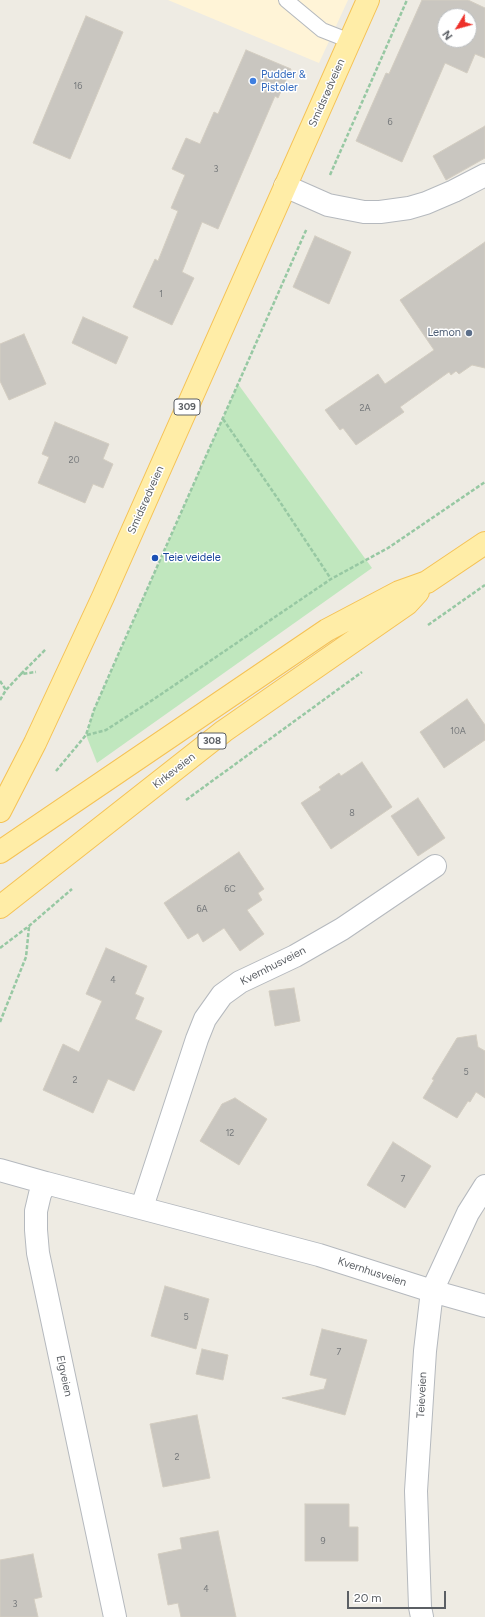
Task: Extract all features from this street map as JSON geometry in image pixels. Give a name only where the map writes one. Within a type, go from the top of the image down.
[{"type":"main road","name":"Smidsrødveien","points":[[0,811],[25,763],[103,597],[368,0]]},
{"type":"main road","name":"Kirkeveien","points":[[0,907],[224,732],[407,604],[427,582],[485,543]]},
{"type":"main road","name":"Kirkeveien","points":[[0,852],[327,630],[399,592],[427,582]]},
{"type":"street","points":[[285,186],[328,205],[364,212],[380,212],[409,208],[454,191],[485,175]]},
{"type":"street","name":"Kvernhusveien","points":[[142,1208],[197,1039],[205,1019],[222,995],[240,982],[295,956],[342,929],[436,866]]},
{"type":"street","points":[[0,1170],[46,1183]]},
{"type":"street","name":"Kvernhusveien","points":[[46,1183],[319,1255],[432,1291],[485,1306]]},
{"type":"street","name":"Elgveien","points":[[46,1183],[40,1194],[36,1211],[38,1253],[115,1617]]},
{"type":"street","name":"Teieveien","points":[[422,1617],[420,1607],[416,1491],[425,1350],[432,1291],[468,1213],[485,1186]]},
{"type":"lane","points":[[286,0],[322,30],[350,41]]},
{"type":"path","points":[[56,770],[86,735],[94,710],[118,655],[407,0]]},
{"type":"path","points":[[223,419],[274,492],[331,579]]},
{"type":"path","points":[[86,735],[106,730],[331,579],[388,548],[485,482]]},
{"type":"path","points":[[427,626],[485,585]]},
{"type":"path","points":[[0,700],[6,690],[21,674],[54,669],[68,672]]},
{"type":"path","points":[[184,801],[363,672]]},
{"type":"path","points":[[0,681],[6,690]]},
{"type":"path","points":[[0,948],[29,926],[75,887]]},
{"type":"path","points":[[0,1022],[26,956],[29,926]]},
{"type":"shaded area","points":[[168,0],[348,0],[319,63]]},
{"type":"green space","points":[[238,384],[372,568],[97,763],[86,735],[94,710]]},
{"type":"building","points":[[422,0],[468,0],[485,8],[485,58],[475,54],[467,73],[445,63],[402,162],[356,141],[386,73],[389,74]]},
{"type":"building","points":[[86,16],[123,32],[70,159],[33,143]]},
{"type":"building","points":[[246,50],[291,69],[278,98],[275,96],[218,229],[202,222],[182,272],[194,278],[172,325],[133,307],[155,259],[158,261],[178,211],[171,208],[185,175],[172,169],[186,138],[200,144],[214,112],[218,114]]},
{"type":"building","points":[[485,126],[485,158],[446,180],[433,156]]},
{"type":"building","points":[[315,236],[351,252],[329,304],[293,287]]},
{"type":"building","points":[[485,242],[485,368],[472,365],[459,374],[456,371],[451,375],[449,372],[400,407],[404,412],[356,445],[343,428],[340,430],[325,410],[378,374],[385,384],[434,350],[400,300]]},
{"type":"building","points":[[83,317],[128,337],[116,364],[72,343]]},
{"type":"building","points":[[24,334],[46,384],[9,400],[0,381],[0,344]]},
{"type":"building","points":[[55,422],[109,444],[103,459],[113,464],[103,488],[93,484],[85,503],[38,483],[49,457],[42,454]]},
{"type":"building","points":[[467,699],[485,725],[485,740],[444,768],[420,732]]},
{"type":"building","points":[[362,762],[392,807],[331,849],[301,803],[321,790],[319,787],[339,773],[341,776]]},
{"type":"building","points":[[418,798],[445,838],[418,856],[391,816]]},
{"type":"building","points":[[239,852],[264,889],[258,893],[262,900],[247,910],[264,934],[240,951],[224,928],[203,942],[198,933],[188,939],[164,903]]},
{"type":"building","points":[[106,948],[147,966],[135,994],[144,998],[135,1019],[162,1031],[134,1091],[108,1079],[93,1113],[43,1090],[63,1044],[79,1052],[102,1001],[86,994]]},
{"type":"building","points":[[294,988],[300,1021],[275,1026],[269,991]]},
{"type":"building","points":[[476,1035],[478,1047],[485,1051],[485,1098],[476,1092],[457,1118],[423,1098],[434,1080],[432,1079],[457,1038]]},
{"type":"building","points":[[235,1098],[267,1119],[239,1165],[200,1141],[222,1104]]},
{"type":"building","points":[[393,1142],[431,1166],[405,1208],[367,1185]]},
{"type":"building","points":[[165,1286],[209,1299],[196,1349],[151,1336]]},
{"type":"building","points":[[322,1329],[367,1340],[345,1415],[282,1398],[324,1389],[327,1379],[310,1375]]},
{"type":"building","points":[[202,1349],[228,1355],[223,1380],[196,1374]]},
{"type":"building","points":[[197,1415],[210,1478],[163,1487],[150,1424]]},
{"type":"building","points":[[305,1504],[349,1504],[349,1527],[358,1527],[358,1561],[305,1561]]},
{"type":"building","points":[[218,1531],[236,1617],[181,1617],[178,1603],[168,1605],[158,1554],[182,1549],[180,1538]]},
{"type":"building","points":[[33,1554],[42,1597],[34,1599],[38,1617],[0,1617],[0,1560]]},
{"type":"place","name":"Pudder & Pistoler","points":[[253,81]]},
{"type":"place","name":"Lemon","points":[[469,333]]},
{"type":"place","name":"Teie veidele","points":[[155,558]]}]
